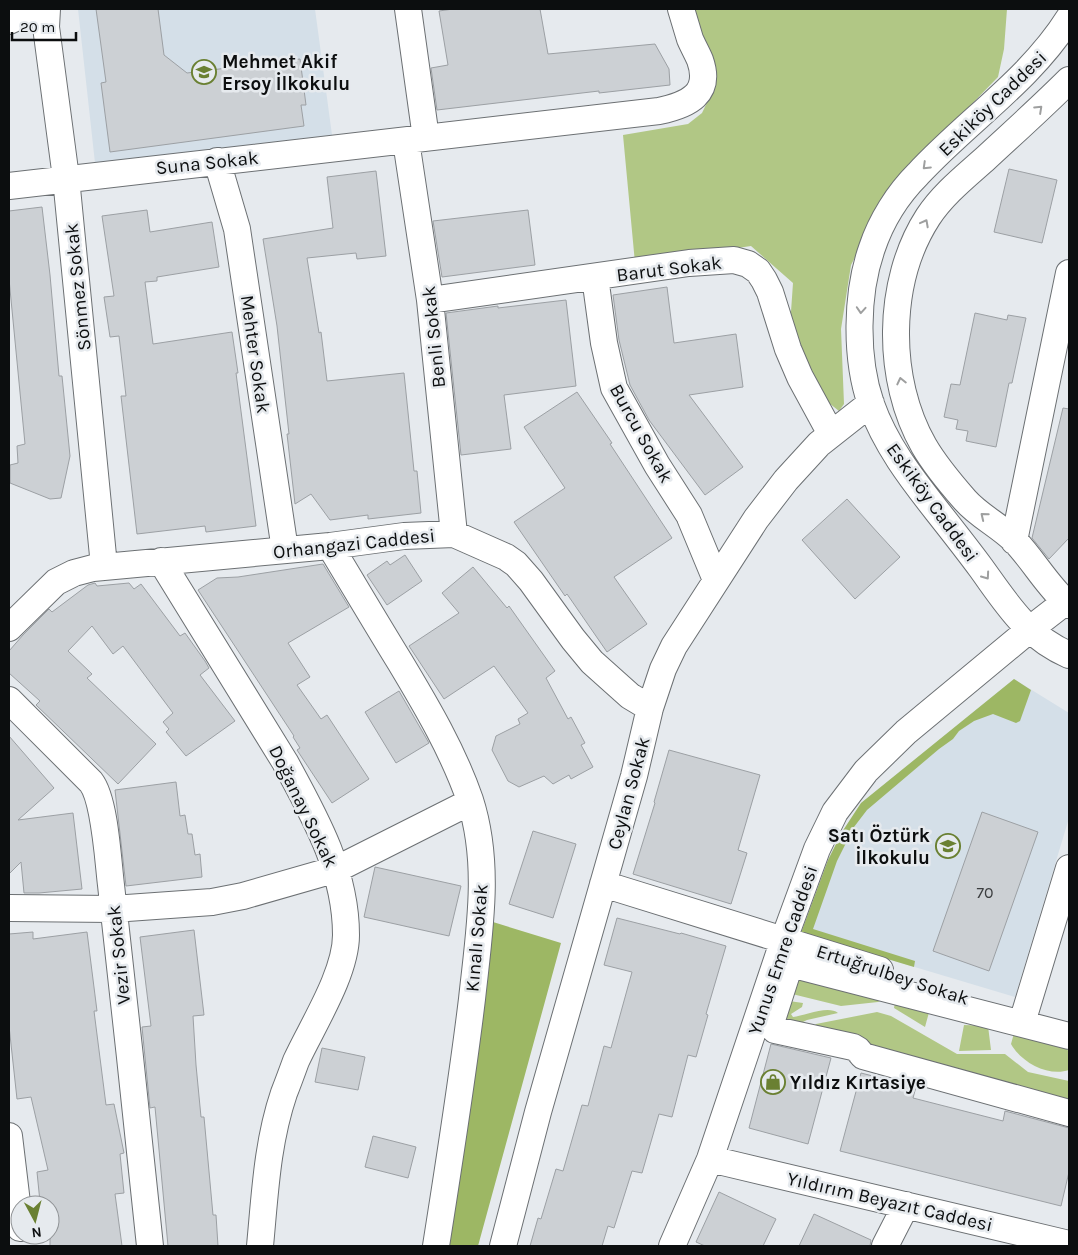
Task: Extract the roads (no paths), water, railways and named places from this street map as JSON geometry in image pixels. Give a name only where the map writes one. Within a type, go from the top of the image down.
[{"type":"street","points":[[9,21],[35,9]]},
{"type":"street","name":"Sönmez Sokak","points":[[47,9],[46,27],[66,178],[104,566]]},
{"type":"street","name":"Benli Sokak","points":[[408,9],[416,139],[430,300],[454,534]]},
{"type":"street","name":"Suna Sokak","points":[[9,186],[659,111],[675,107],[689,101],[698,93],[704,82],[703,71],[681,9]]},
{"type":"street","name":"Eskiköy Caddesi","points":[[1069,18],[1046,51],[917,175],[897,200],[882,225],[872,248],[860,309],[860,342],[864,374],[871,403],[887,441],[910,477],[966,547],[1003,600],[1029,630],[1043,641],[1069,655]]},
{"type":"street","points":[[1068,602],[1014,541],[967,502],[940,470],[924,446],[909,414],[899,375],[896,339],[899,298],[905,268],[916,240],[936,206],[957,184],[1069,80]]},
{"type":"street","name":"Mehter Sokak","points":[[217,161],[237,229],[285,550]]},
{"type":"street","name":"Barut Sokak","points":[[430,300],[714,261],[734,260],[748,264],[758,271],[764,280],[788,349],[800,377],[831,434]]},
{"type":"street","points":[[1014,541],[1069,273]]},
{"type":"street","name":"Burcu Sokak","points":[[595,278],[604,343],[614,388],[657,465],[689,515],[716,580]]},
{"type":"street","name":"Ceylan Sokak","points":[[503,1246],[538,1112],[634,776],[650,708],[663,669],[674,646],[716,580],[756,519],[786,480],[819,444],[871,403]]},
{"type":"street","name":"Orhangazi Caddesi","points":[[9,628],[56,582],[74,573],[104,566],[330,546],[404,536],[454,534],[506,557],[516,564],[592,662],[630,696],[650,708]]},
{"type":"street","name":"Kınalı Sokak","points":[[330,546],[439,729],[470,802],[480,857],[482,906],[462,1084],[436,1246]]},
{"type":"street","name":"Doğanay Sokak","points":[[161,561],[285,762],[326,840],[337,869],[345,911],[346,938],[340,968],[328,998],[296,1062],[274,1126],[269,1151],[260,1246]]},
{"type":"street","name":"Yunus Emre Caddesi","points":[[672,1246],[710,1159],[784,939],[826,829],[849,792],[866,771],[906,732],[1029,630],[1068,602]]},
{"type":"street","name":"Vezir Sokak","points":[[9,700],[95,787],[100,804],[114,909],[150,1246]]},
{"type":"street","points":[[9,908],[114,909],[212,902],[243,896],[337,869],[470,802]]},
{"type":"street","points":[[1024,1016],[1069,868]]},
{"type":"street","name":"Ertuğrulbey Sokak","points":[[603,884],[784,939],[1024,1016],[1069,1027]]},
{"type":"street","points":[[1069,1036],[790,964],[770,1024],[775,1030],[853,1047],[863,1056],[1069,1112]]},
{"type":"street","points":[[9,1136],[16,1195]]},
{"type":"street","name":"Yıldırım Beyazıt Caddesi","points":[[710,1159],[1069,1244]]},
{"type":"street","points":[[885,1246],[906,1205]]},
{"type":"place","name":"Mehmet Akif Ersoy İlkokulu","points":[[204,72]]},
{"type":"place","name":"Satı Öztürk İlkokulu","points":[[948,846]]},
{"type":"place","name":"Yıldız Kırtasiye","points":[[773,1082]]}]
